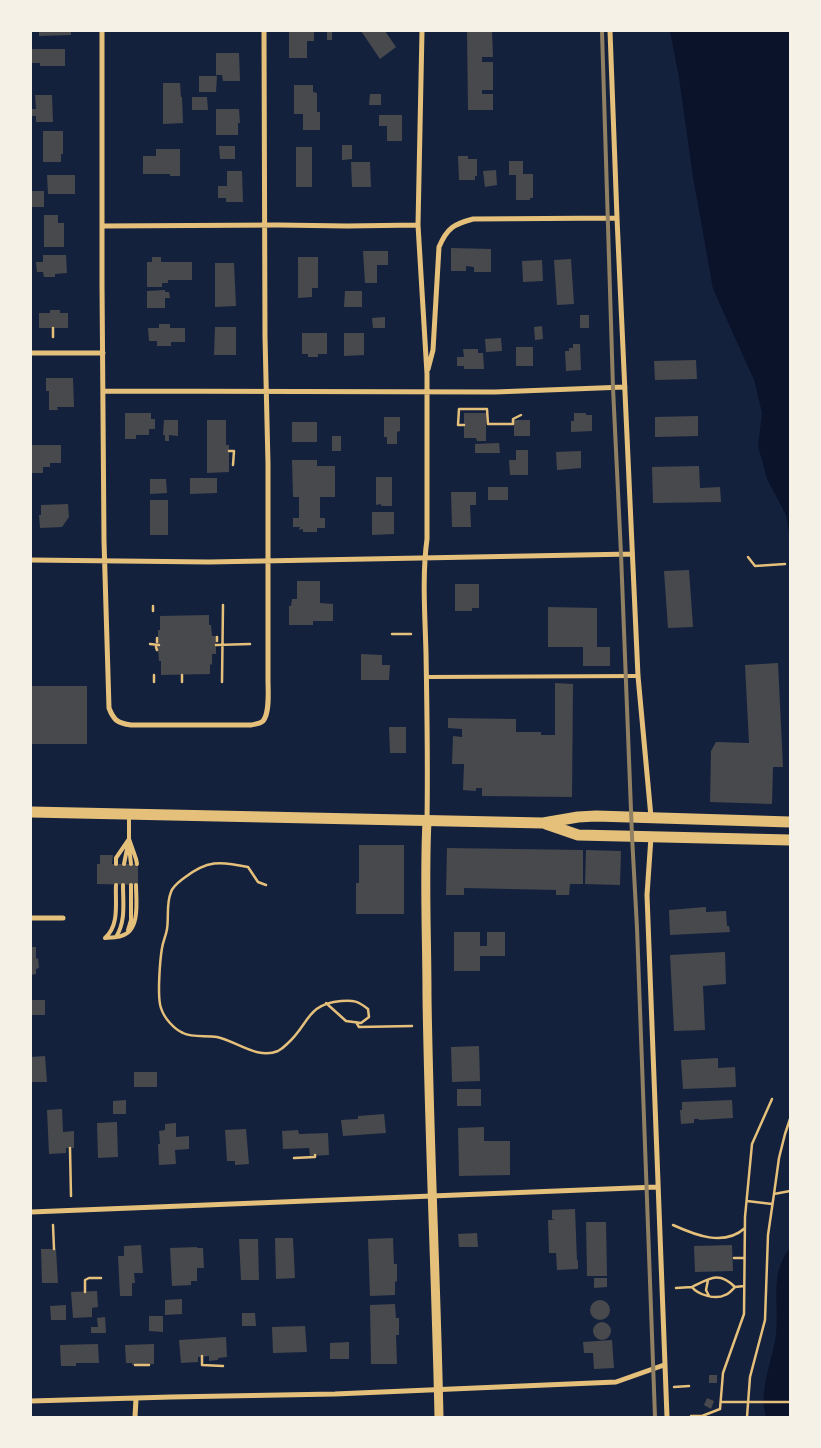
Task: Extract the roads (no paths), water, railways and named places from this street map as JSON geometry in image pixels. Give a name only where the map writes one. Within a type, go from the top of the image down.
[{"type":"highway","points":[[31,812],[543,824],[587,817],[790,822]]},
{"type":"highway","points":[[543,824],[578,835],[790,840]]},
{"type":"street","points":[[102,31],[104,562],[109,708],[113,718],[121,724],[131,725],[251,725],[258,724],[264,720],[267,712],[268,464],[264,31]]},
{"type":"street","points":[[422,31],[418,225],[427,374],[428,539],[425,558],[427,677],[426,952],[439,1417]]},
{"type":"street","points":[[610,31],[638,676],[651,818]]},
{"type":"street","points":[[427,374],[433,350],[439,247],[445,233],[460,222],[473,219],[617,218]]},
{"type":"street","points":[[103,226],[418,225]]},
{"type":"street","points":[[31,353],[102,352]]},
{"type":"street","points":[[103,392],[495,392],[625,387]]},
{"type":"street","points":[[31,560],[104,562],[268,561],[632,554]]},
{"type":"street","points":[[651,837],[646,895],[667,1417]]},
{"type":"street","points":[[31,918],[63,918]]},
{"type":"street","points":[[31,1212],[657,1187]]},
{"type":"street","points":[[31,1401],[438,1390],[616,1382],[664,1365]]},
{"type":"street","points":[[135,1417],[136,1398]]},
{"type":"lane","points":[[427,677],[638,676]]},
{"type":"lane","points":[[129,815],[131,864]]},
{"type":"lane","points":[[116,864],[116,858],[129,839]]},
{"type":"lane","points":[[124,864],[129,839]]},
{"type":"lane","points":[[129,839],[137,864]]},
{"type":"lane","points":[[116,885],[114,927],[105,938],[123,936],[133,926],[136,920],[136,885]]},
{"type":"lane","points":[[116,937],[123,919],[124,885]]},
{"type":"lane","points":[[128,932],[131,920],[131,885]]},
{"type":"water","points":[[670,31],[790,31],[790,538],[786,515],[767,479],[758,446],[762,413],[754,380],[713,289]]},
{"type":"water","points":[[790,1248],[790,1417],[766,1417],[764,1396],[776,1334],[778,1276],[783,1259]]},
{"type":"railway","points":[[602,31],[613,388],[637,928],[655,1417]]}]
